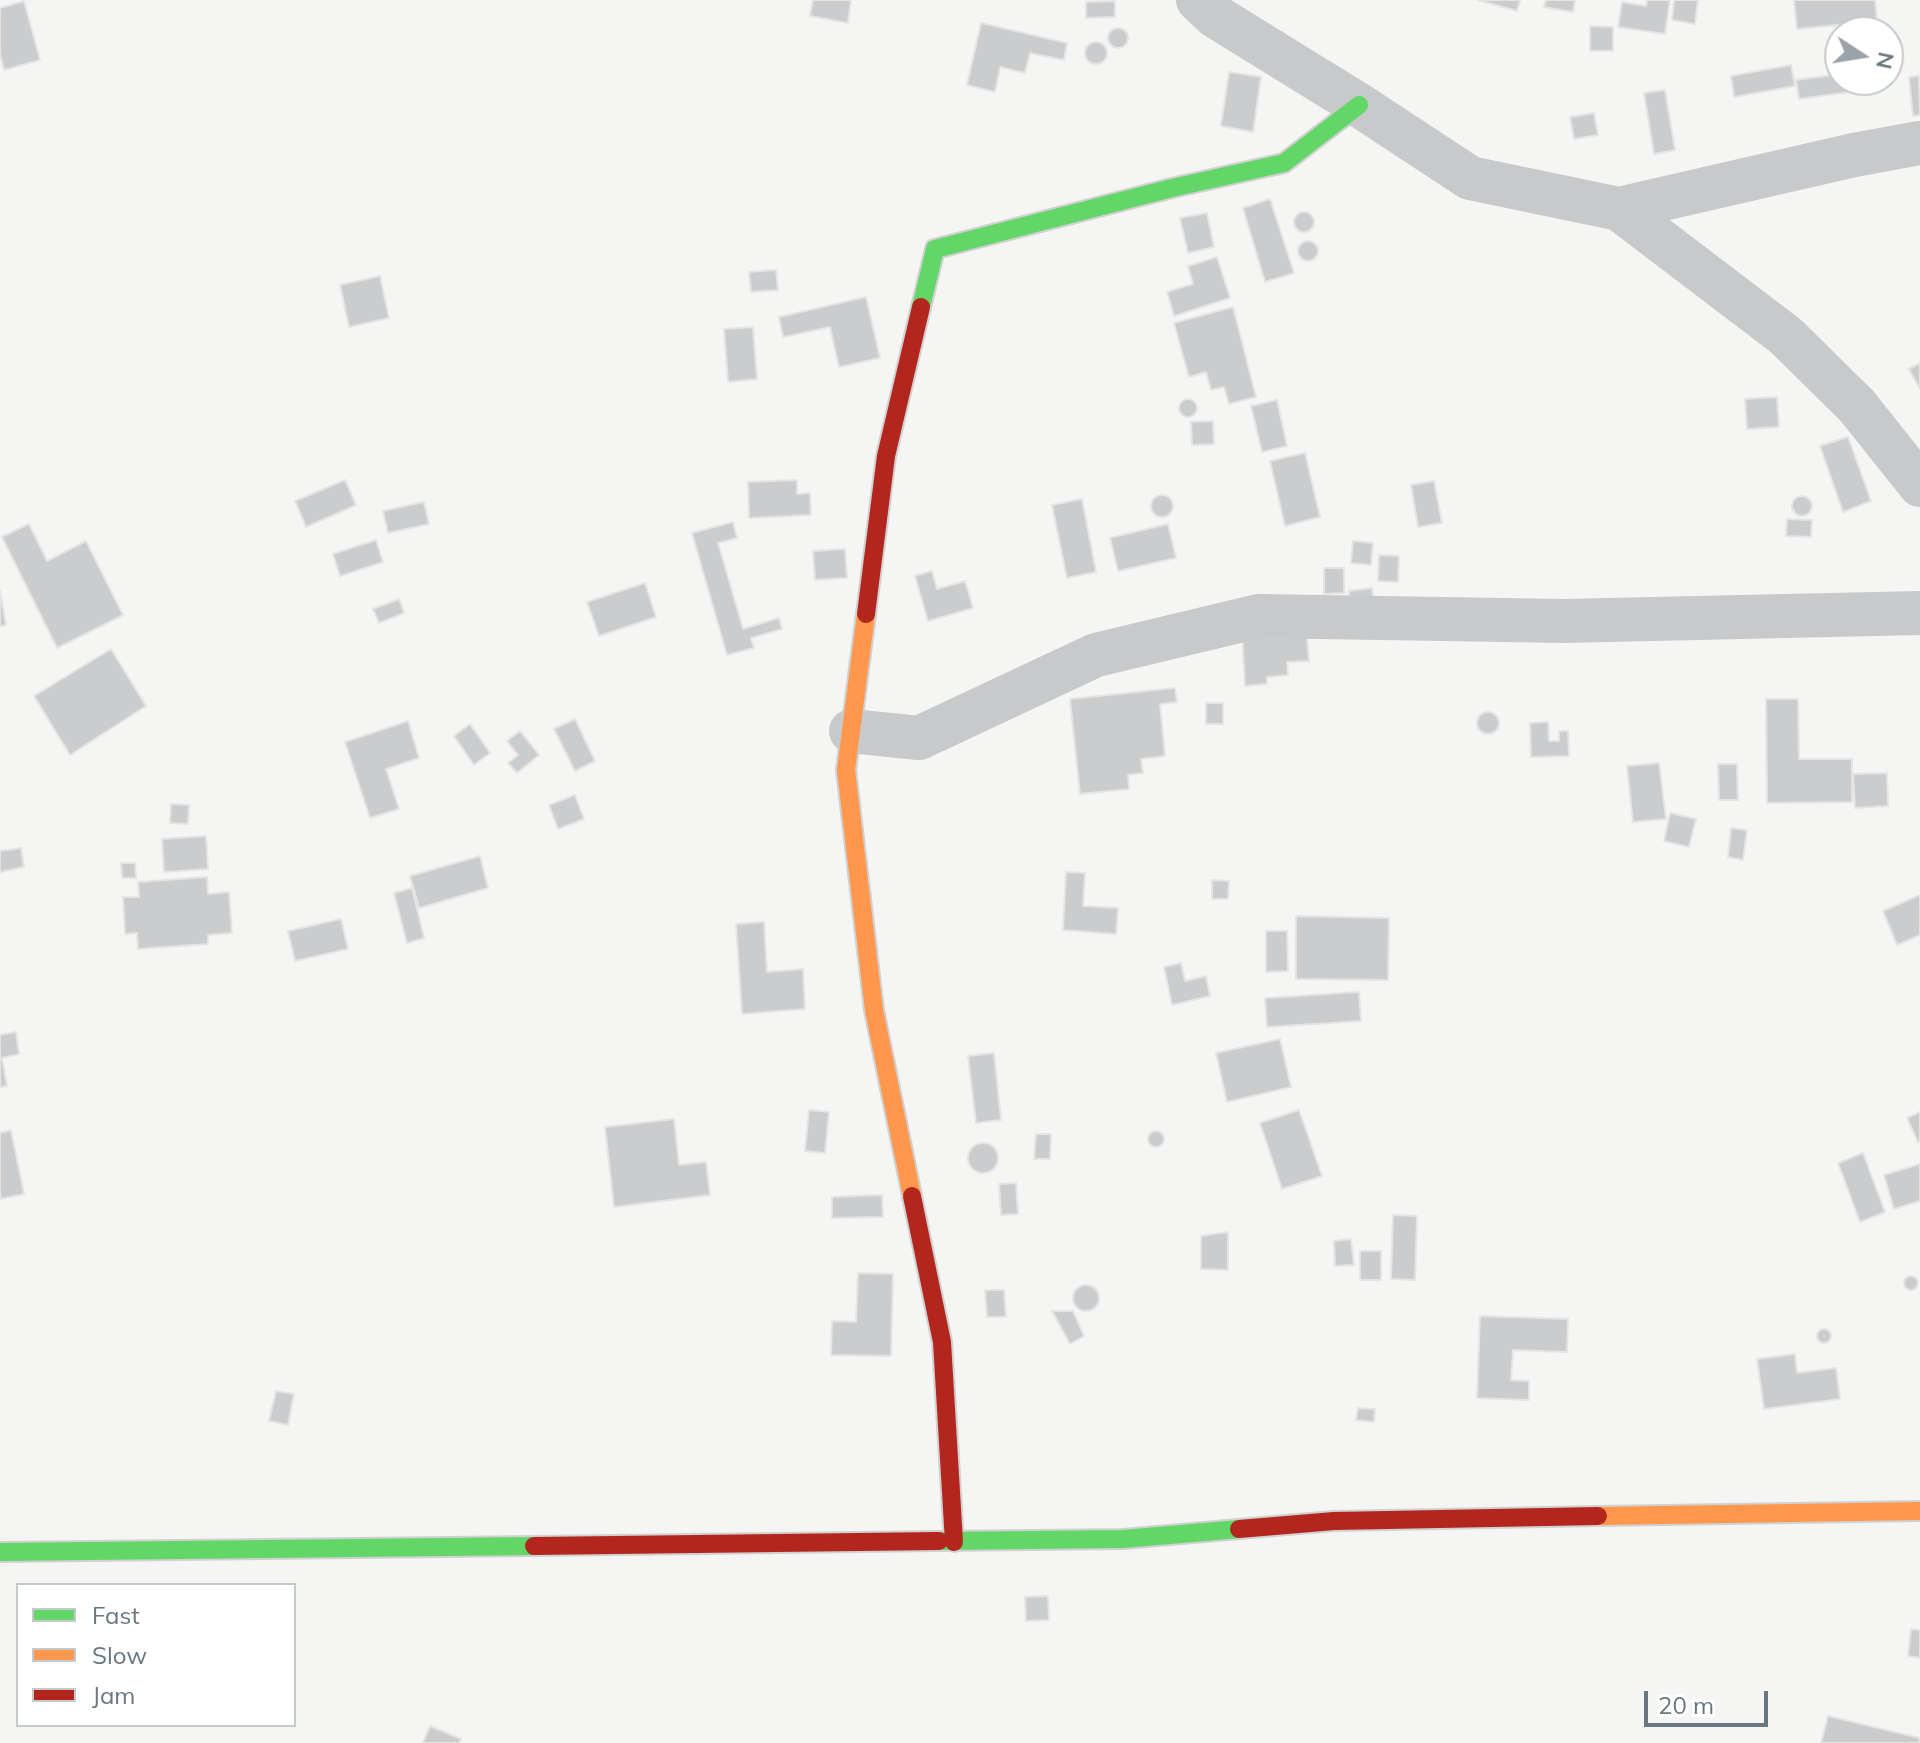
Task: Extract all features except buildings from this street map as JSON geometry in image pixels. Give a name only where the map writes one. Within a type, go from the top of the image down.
[{"type":"main road","points":[[954,1542],[942,1342],[874,1010],[846,770],[886,456],[935,249],[1172,188],[1284,163],[1359,105]]},
{"type":"main road","points":[[0,1552],[1123,1539],[1334,1521],[1920,1511]]},
{"type":"street","points":[[1198,0],[1215,16],[1470,178],[1619,209],[1854,155],[1920,143]]},
{"type":"street","points":[[1619,209],[1786,336],[1857,406],[1920,485]]},
{"type":"street","points":[[851,731],[919,738],[1096,655],[1259,616],[1564,621],[1920,613]]},
{"type":"traffic: fast","points":[[921,307],[935,249],[1172,188],[1284,163],[1359,105]]},
{"type":"traffic: fast","points":[[939,1541],[1123,1539],[1239,1529]]},
{"type":"traffic: fast","points":[[0,1552],[534,1546]]},
{"type":"traffic: slow","points":[[866,614],[846,770],[874,1010],[912,1196]]},
{"type":"traffic: slow","points":[[1598,1516],[1920,1511]]},
{"type":"traffic: jam","points":[[866,614],[886,456],[921,307]]},
{"type":"traffic: jam","points":[[912,1196],[942,1342],[954,1542]]},
{"type":"traffic: jam","points":[[1239,1529],[1334,1521],[1598,1516]]},
{"type":"traffic: jam","points":[[534,1546],[939,1541]]}]
